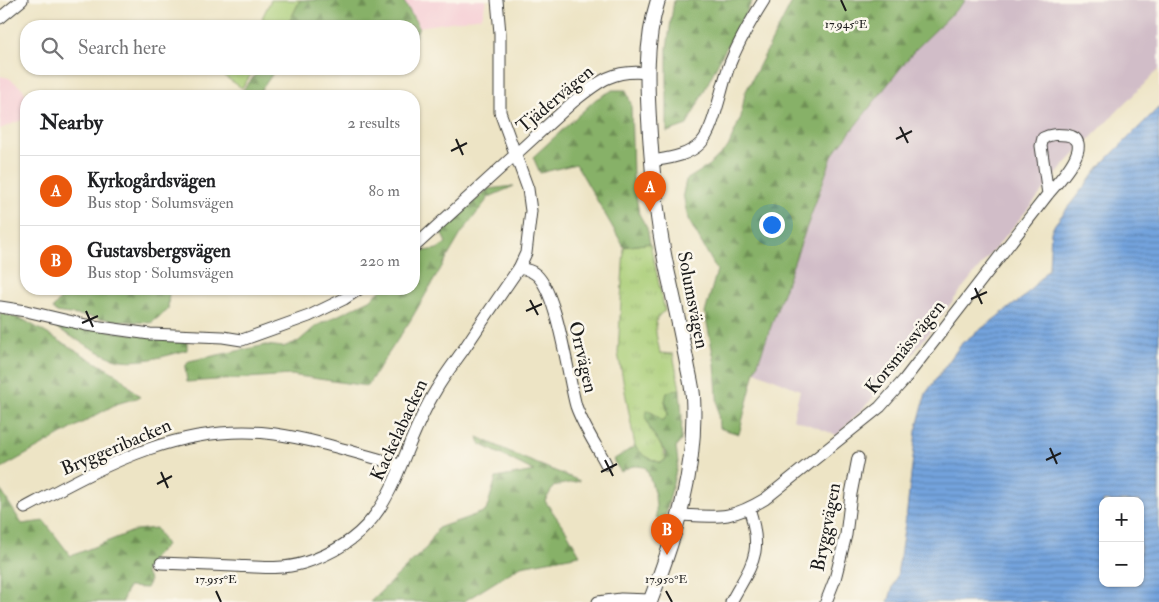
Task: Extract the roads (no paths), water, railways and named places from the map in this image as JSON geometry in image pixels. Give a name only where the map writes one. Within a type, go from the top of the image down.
[{"type":"main road","name":"Solumsvägen","points":[[650,601],[680,515],[693,443],[692,395],[680,324],[668,272],[652,161],[647,74],[650,40],[658,0]]},
{"type":"street","points":[[0,18],[22,0]]},
{"type":"street","name":"Tjädervägen","points":[[497,0],[500,33],[500,112],[516,154]]},
{"type":"street","points":[[652,161],[690,152],[709,133],[731,60],[764,0]]},
{"type":"street","name":"Tjädervägen","points":[[420,242],[595,84],[618,74],[632,72],[647,74]]},
{"type":"street","name":"Korsmässvägen","points":[[680,515],[727,516],[749,508],[765,499],[880,407],[892,395],[1072,164],[1078,153],[1078,146],[1069,135],[1049,135],[1043,138],[1040,146],[1048,194]]},
{"type":"street","name":"Kackelabacken","points":[[161,563],[278,568],[302,563],[326,555],[344,546],[362,531],[377,514],[389,493],[435,390],[519,268],[526,253],[531,211],[528,189],[516,154]]},
{"type":"street","name":"Orrvägen","points":[[519,268],[534,273],[544,283],[550,296],[576,406],[606,464]]},
{"type":"street","points":[[0,307],[86,325],[150,334],[224,337],[239,340],[248,339],[309,316],[350,295]]},
{"type":"street","name":"Bryggeribacken","points":[[25,508],[81,478],[152,447],[182,438],[216,433],[276,434],[400,465]]},
{"type":"street","name":"Bryggvägen","points":[[826,602],[835,579],[846,535],[858,458]]},
{"type":"street","points":[[731,602],[749,571],[755,556],[756,534],[749,508]]},
{"type":"street","points":[[598,602],[621,599],[650,601]]},
{"type":"water","points":[[1159,107],[1159,602],[888,602],[897,575],[916,431],[926,393],[962,343],[1024,297],[1049,268],[1051,232],[1055,224],[1100,166]]},
{"type":"place","name":"Kyrkogårdsvägen","points":[[650,212]]},
{"type":"place","name":"Gustavsbergsvägen","points":[[667,555]]}]
